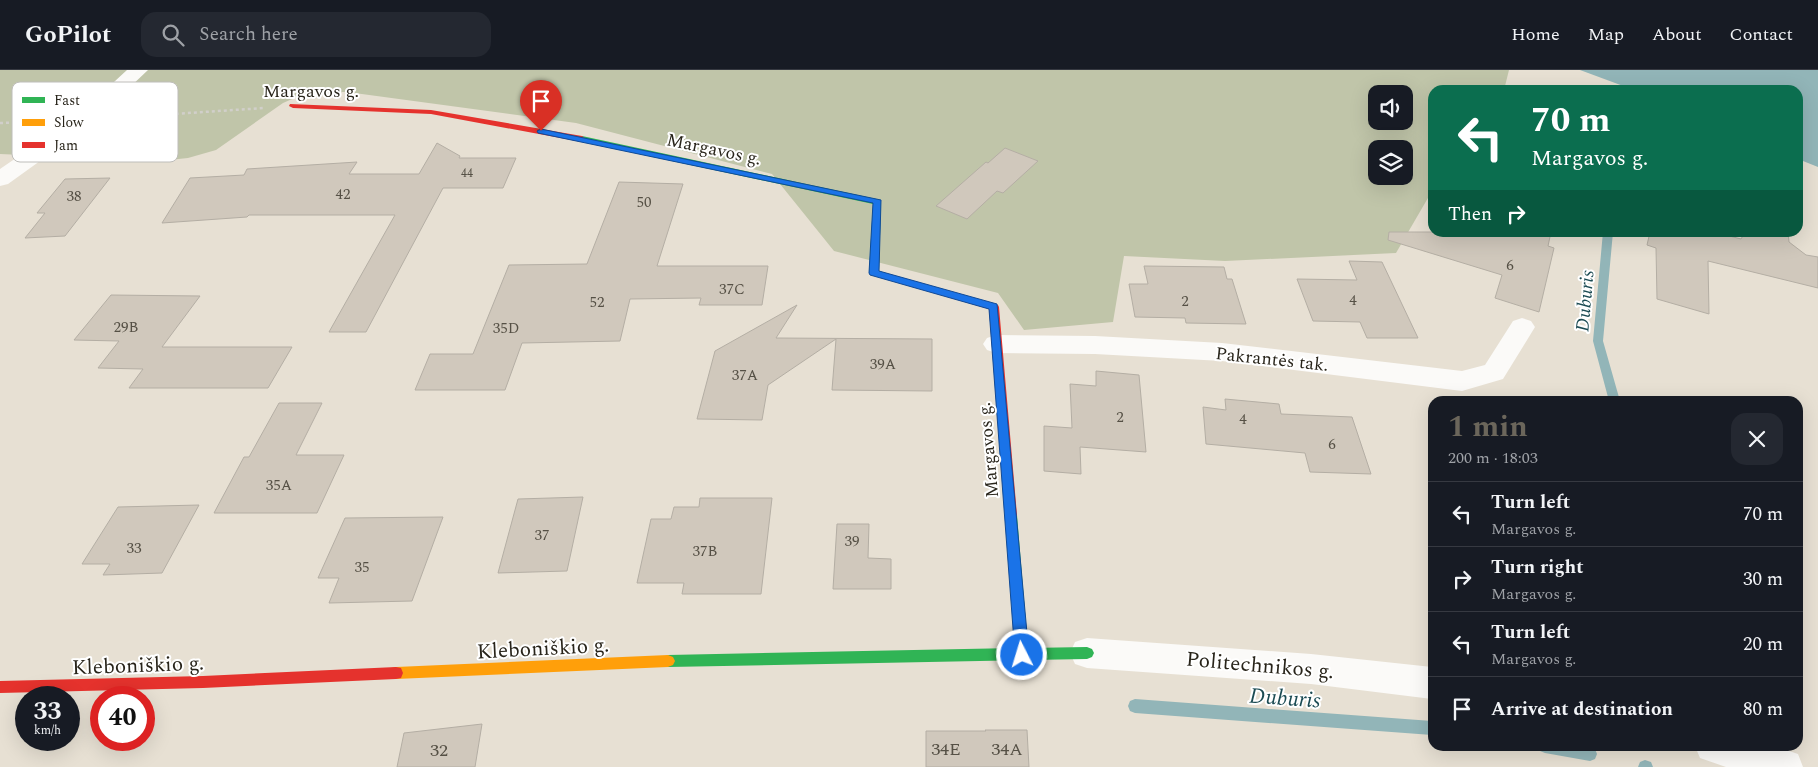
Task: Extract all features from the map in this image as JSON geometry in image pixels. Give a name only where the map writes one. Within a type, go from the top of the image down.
[{"type":"street","points":[[125,82],[138,70]]},
{"type":"street","name":"Margavos g.","points":[[294,106],[431,112],[578,138],[878,202],[874,273],[994,307],[1022,655]]},
{"type":"street","points":[[0,179],[24,162]]},
{"type":"street","name":"Pakrantės tak.","points":[[996,344],[1094,345],[1222,352],[1462,381],[1494,372],[1522,327]]},
{"type":"street","name":"Kleboniškio g.","points":[[0,687],[203,682],[689,660],[1087,653]]},
{"type":"street","name":"Politechnikos g.","points":[[1087,653],[1311,669],[1428,683]]},
{"type":"street","points":[[1730,751],[1785,767]]},
{"type":"path","name":"Margavos g.","points":[[178,114],[294,106]]},
{"type":"green space","points":[[0,70],[1509,70],[1505,85],[1428,85],[1428,198],[1396,253],[1225,261],[1124,256],[1113,322],[1024,330],[998,293],[834,251],[772,174],[576,123],[347,92],[321,92],[299,96],[283,103],[216,150],[178,159],[178,82],[12,82],[12,155],[0,154]]},
{"type":"water","points":[[1580,70],[1818,70],[1818,167],[1803,161],[1803,85],[1620,85]]},
{"type":"building","points":[[437,143],[460,156],[459,158],[516,158],[503,188],[443,188],[366,332],[329,332],[395,215],[249,215],[247,217],[162,223],[190,178],[244,175],[247,169],[357,162],[349,174],[419,174]]},
{"type":"building","points":[[1005,148],[1038,161],[1003,193],[997,191],[967,219],[936,206],[986,162],[988,163]]},
{"type":"building","points":[[110,178],[65,236],[25,238],[45,213],[37,213],[65,179]]},
{"type":"building","points":[[619,182],[683,184],[657,266],[768,266],[762,305],[699,305],[701,298],[630,299],[620,341],[522,343],[505,390],[415,390],[430,354],[473,354],[509,265],[587,264]]},
{"type":"building","points":[[1389,232],[1428,232],[1428,237],[1550,237],[1548,246],[1554,248],[1539,312],[1495,298],[1502,275],[1388,240]]},
{"type":"building","points":[[1649,237],[1733,237],[1741,239],[1742,237],[1788,237],[1789,242],[1806,255],[1818,257],[1818,288],[1708,261],[1709,314],[1657,299],[1656,248],[1647,245]]},
{"type":"building","points":[[1349,261],[1382,262],[1418,338],[1367,338],[1360,322],[1313,321],[1297,279],[1357,280]]},
{"type":"building","points":[[1144,266],[1224,267],[1227,279],[1232,279],[1246,324],[1186,323],[1185,318],[1135,317],[1129,284],[1148,284]]},
{"type":"building","points":[[111,295],[200,296],[162,347],[292,347],[268,388],[129,388],[143,369],[98,368],[119,341],[74,340]]},
{"type":"building","points":[[797,305],[776,338],[932,339],[932,391],[832,390],[836,339],[768,385],[762,420],[697,419],[715,351]]},
{"type":"building","points":[[1096,371],[1139,375],[1146,452],[1080,447],[1081,474],[1044,471],[1044,426],[1072,428],[1070,384],[1096,386]]},
{"type":"building","points":[[1225,399],[1279,404],[1281,414],[1352,417],[1371,474],[1310,472],[1305,453],[1206,444],[1203,407],[1226,410]]},
{"type":"building","points":[[279,403],[322,403],[296,455],[344,455],[317,513],[214,513],[244,457],[249,457]]},
{"type":"building","points":[[583,497],[567,571],[498,573],[518,499]]},
{"type":"building","points":[[700,498],[772,498],[761,594],[682,594],[684,583],[637,583],[651,519],[671,519],[674,507],[699,507]]},
{"type":"building","points":[[199,505],[162,573],[103,575],[110,564],[82,564],[118,507]]},
{"type":"building","points":[[443,517],[412,601],[329,603],[339,578],[318,578],[345,518]]},
{"type":"building","points":[[837,524],[869,524],[868,558],[891,559],[891,589],[833,589]]},
{"type":"building","points":[[482,724],[475,767],[397,767],[404,733]]},
{"type":"building","points":[[1027,730],[1029,767],[926,767],[926,731]]},
{"type":"waterway","name":"Duburis","points":[[1608,237],[1598,341],[1614,396]]},
{"type":"waterway","name":"Duburis","points":[[1135,706],[1428,728]]},
{"type":"waterway","name":"Duburis","points":[[1573,751],[1590,754]]},
{"type":"traffic: fast","points":[[582,139],[878,202],[874,273],[889,277]]},
{"type":"traffic: fast","points":[[1011,515],[1022,655]]},
{"type":"traffic: fast","points":[[668,661],[1087,653]]},
{"type":"traffic: slow","points":[[396,673],[668,661]]},
{"type":"traffic: jam","points":[[293,106],[431,112],[582,139]]},
{"type":"traffic: jam","points":[[889,277],[994,307],[1011,515]]},
{"type":"traffic: jam","points":[[0,687],[203,682],[396,673]]},
{"type":"route","points":[[541,131],[878,202],[874,273],[994,307],[1022,655]]}]
